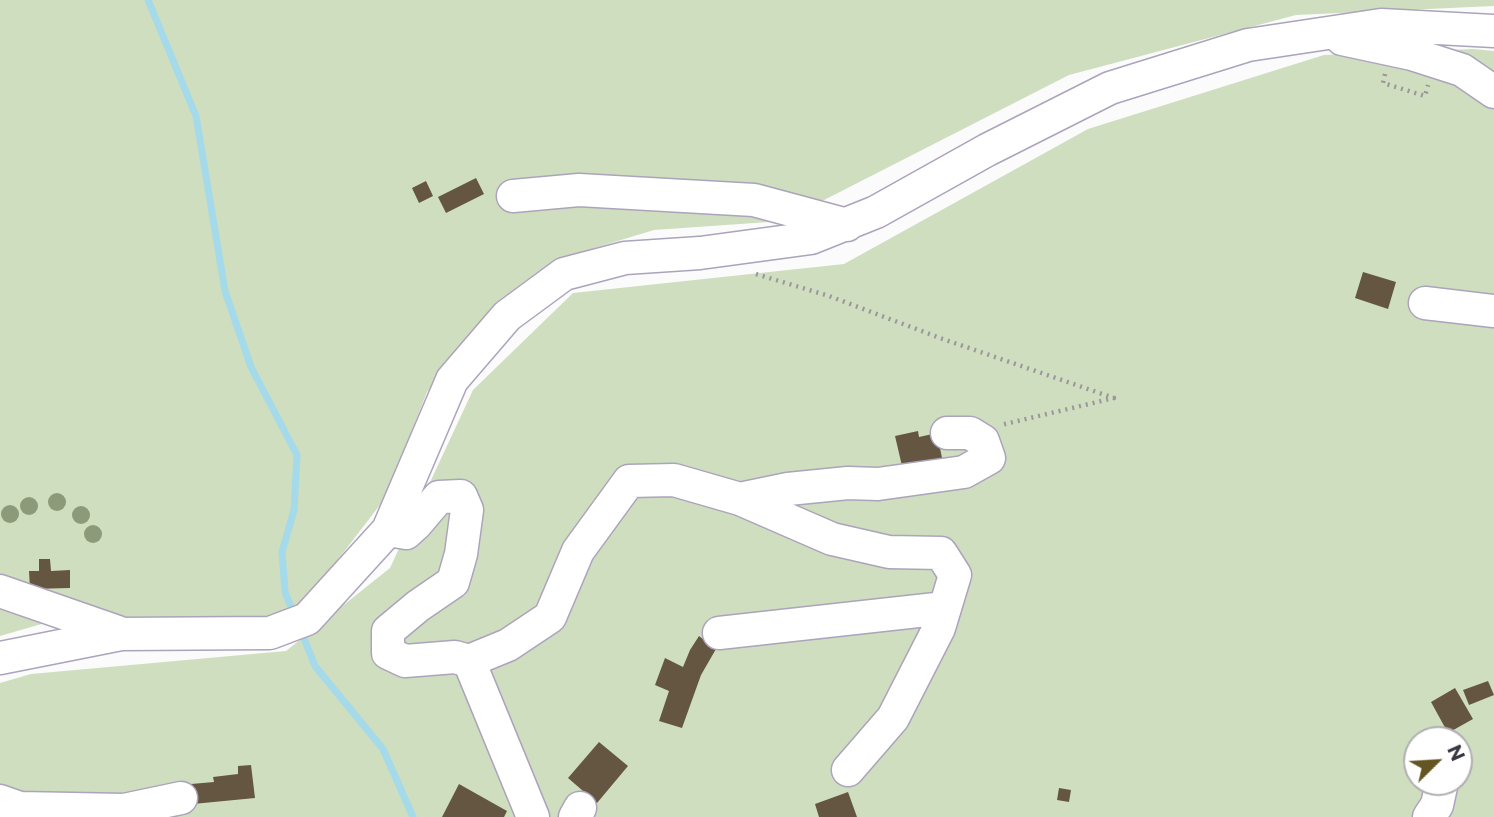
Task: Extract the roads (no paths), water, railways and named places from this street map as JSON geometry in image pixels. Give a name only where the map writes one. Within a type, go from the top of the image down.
[{"type":"street","points":[[0,658],[121,634],[270,633],[307,619],[388,530],[452,380],[507,316],[564,274],[625,258],[700,254],[811,238],[876,212],[987,150],[1110,88],[1248,45],[1381,25],[1494,31]]},
{"type":"street","points":[[1320,34],[1412,54],[1462,70],[1494,92]]},
{"type":"street","points":[[513,196],[579,190],[754,200],[847,225]]},
{"type":"street","points":[[1425,303],[1494,311]]},
{"type":"street","points":[[740,499],[788,489],[848,483],[878,484],[964,471],[989,458],[983,441],[958,433]]},
{"type":"street","points":[[388,530],[406,533],[439,497],[461,496],[467,510],[461,554],[453,582],[388,631],[388,653],[405,661],[455,657],[469,661],[508,645],[550,617],[578,551],[629,481],[674,480],[740,499],[832,539],[889,552],[941,553],[956,575],[939,628],[893,718],[848,770]]},
{"type":"street","points":[[0,591],[121,634]]},
{"type":"street","points":[[719,633],[945,608]]},
{"type":"street","points":[[469,661],[533,817]]},
{"type":"street","points":[[1429,817],[1439,796]]},
{"type":"street","points":[[0,801],[20,808],[124,810],[181,798]]},
{"type":"waterway","points":[[148,0],[196,116],[225,291],[251,367],[297,455],[294,510],[282,552],[285,592],[291,607]]},
{"type":"waterway","points":[[303,636],[315,666],[383,749],[413,817]]}]
